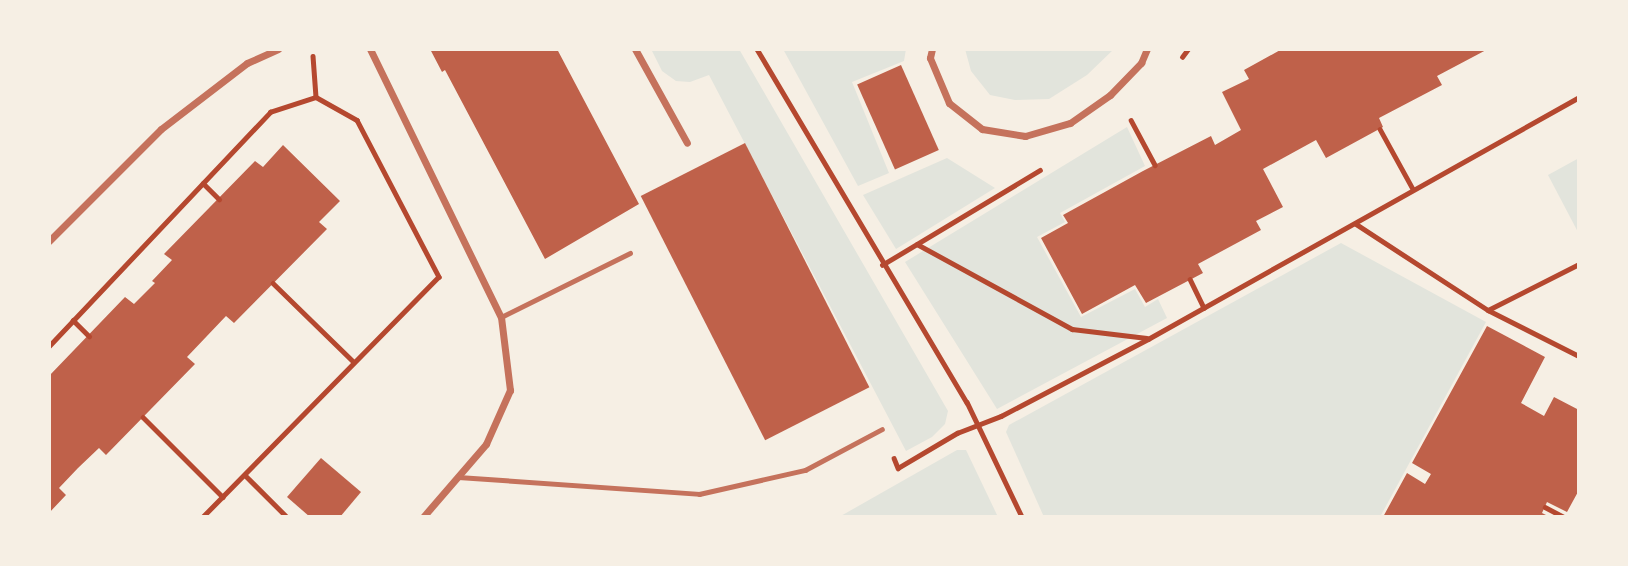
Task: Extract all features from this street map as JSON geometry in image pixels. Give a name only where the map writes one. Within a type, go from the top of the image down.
[{"type":"street","points":[[49,241],[161,129],[247,63],[278,49]]},
{"type":"street","points":[[370,49],[502,317],[510,390],[486,444],[423,517]]},
{"type":"street","points":[[635,49],[687,143]]},
{"type":"street","points":[[932,49],[930,58],[949,103],[982,129],[1025,136],[1070,123],[1110,95],[1141,63],[1147,49]]},
{"type":"lane","points":[[502,317],[630,253]]},
{"type":"lane","points":[[458,477],[699,494],[805,470],[882,429]]},
{"type":"path","points":[[312,49],[316,97]]},
{"type":"path","points":[[758,49],[977,423],[1021,517]]},
{"type":"path","points":[[49,346],[270,112],[316,97],[357,120],[439,277],[203,517]]},
{"type":"path","points":[[882,429],[898,468],[977,423],[1001,416],[1204,308],[1579,97]]},
{"type":"path","points":[[1129,117],[1155,165]]},
{"type":"path","points":[[1380,129],[1413,189]]},
{"type":"path","points":[[203,183],[219,198]]},
{"type":"path","points":[[1356,224],[1488,310],[1579,356]]},
{"type":"path","points":[[917,244],[1072,329],[1147,339]]},
{"type":"path","points":[[1488,310],[1579,264]]},
{"type":"path","points":[[1190,279],[1204,308]]},
{"type":"path","points":[[273,284],[354,362]]},
{"type":"path","points":[[73,320],[89,336]]},
{"type":"path","points":[[143,417],[223,497]]},
{"type":"path","points":[[245,475],[287,517]]},
{"type":"path","points":[[1545,507],[1563,517]]},
{"type":"shaded area","points":[[651,49],[739,49],[948,411],[945,424],[932,437],[906,451],[709,75],[690,82],[676,81],[662,71]]},
{"type":"shaded area","points":[[783,49],[906,49],[904,61],[852,82],[889,173],[858,186]]},
{"type":"shaded area","points":[[965,49],[1114,49],[1087,75],[1049,99],[1015,100],[990,95],[971,71]]},
{"type":"shaded area","points":[[1127,127],[1145,166],[1060,213],[1065,222],[1037,237],[1081,317],[1135,289],[1145,307],[1158,299],[1167,318],[997,409],[905,262]]},
{"type":"shaded area","points":[[947,158],[995,188],[896,249],[863,195]]},
{"type":"shaded area","points":[[1579,158],[1579,234],[1548,175]]},
{"type":"shaded area","points":[[1341,243],[1486,322],[1380,517],[1044,517],[1006,432],[1009,425]]},
{"type":"shaded area","points":[[957,450],[966,450],[998,517],[839,517]]},
{"type":"building","points":[[430,49],[557,49],[639,204],[545,259],[445,70],[442,72]]},
{"type":"building","points":[[1282,49],[1488,49],[1437,76],[1442,85],[1379,118],[1383,127],[1326,158],[1316,140],[1263,169],[1283,207],[1256,221],[1261,230],[1198,264],[1203,273],[1146,303],[1135,285],[1082,314],[1041,238],[1068,223],[1063,215],[1143,171],[1211,136],[1215,145],[1241,130],[1222,92],[1249,79],[1244,70]]},
{"type":"building","points":[[901,65],[939,150],[895,169],[857,85]]},
{"type":"building","points":[[745,143],[869,387],[765,440],[641,196]]},
{"type":"building","points":[[283,145],[340,201],[319,222],[327,229],[234,323],[226,316],[187,357],[195,364],[106,455],[99,448],[59,488],[66,495],[49,513],[49,376],[125,297],[134,304],[155,283],[152,281],[172,260],[164,254],[255,161],[263,167]]},
{"type":"building","points":[[1487,326],[1545,357],[1521,403],[1544,416],[1554,397],[1579,410],[1579,490],[1567,512],[1547,502],[1542,513],[1550,517],[1383,517],[1407,473],[1425,484],[1431,474],[1412,463]]},
{"type":"building","points":[[321,458],[361,492],[340,517],[310,517],[287,497]]}]
